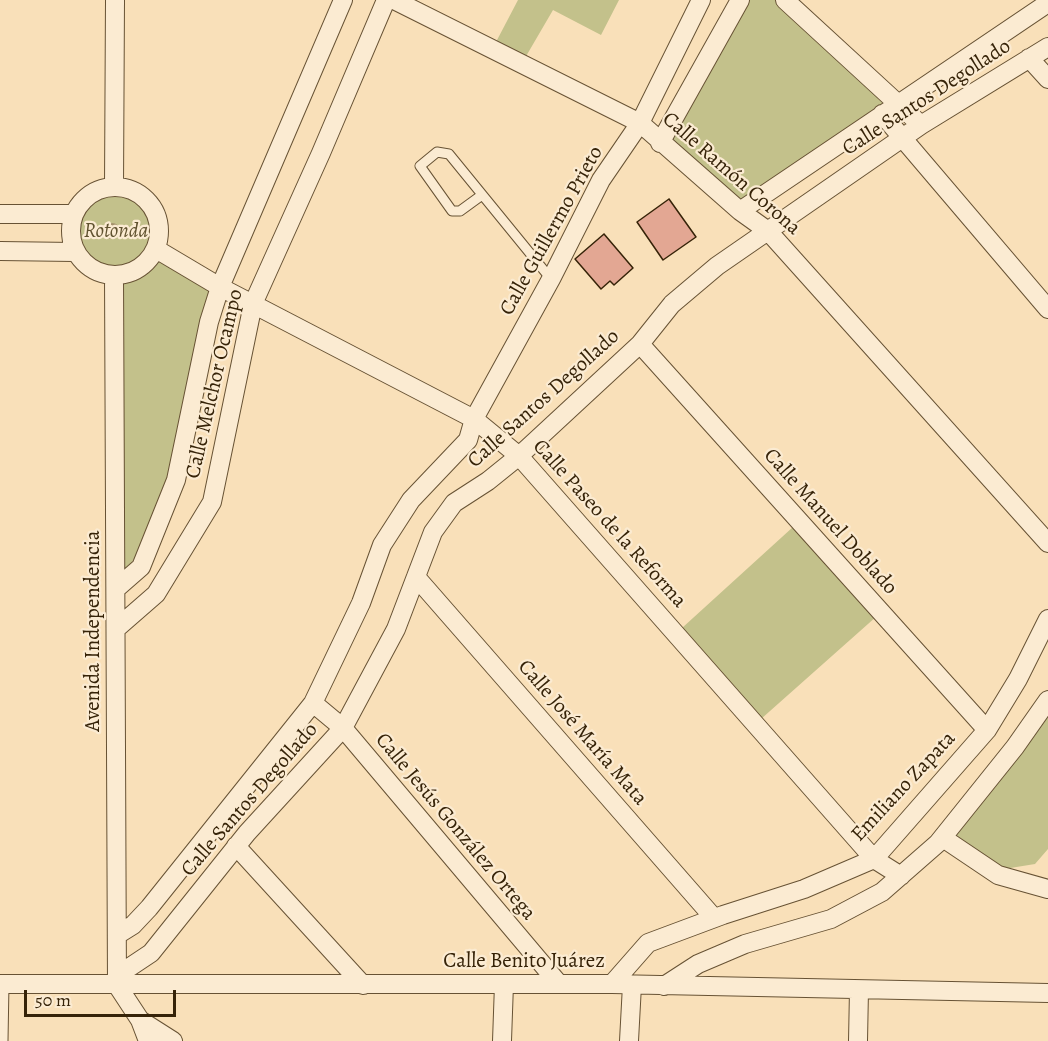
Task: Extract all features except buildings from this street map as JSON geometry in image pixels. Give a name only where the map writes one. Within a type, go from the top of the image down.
[{"type":"street","points":[[114,186],[115,0]]},
{"type":"street","name":"Calle Melchor Ocampo","points":[[117,588],[141,567],[176,480],[209,322],[220,287],[343,0]]},
{"type":"street","name":"Calle Melchor Ocampo","points":[[117,628],[156,594],[212,502],[253,304],[386,0]]},
{"type":"street","name":"Calle Ramón Corona","points":[[394,0],[640,123],[660,143],[740,211],[768,231],[1048,543]]},
{"type":"street","name":"Calle Guillermo Prieto","points":[[474,419],[551,279],[601,180],[640,123],[701,0]]},
{"type":"street","points":[[660,143],[740,0]]},
{"type":"street","points":[[785,0],[921,125]]},
{"type":"street","name":"Calle Santos Degollado","points":[[740,211],[1048,3]]},
{"type":"street","name":"Calle Santos Degollado","points":[[117,978],[150,954],[236,846],[343,728],[396,629],[433,532],[454,503],[488,481],[519,456],[640,344],[672,304],[689,289],[921,125],[1048,47]]},
{"type":"street","points":[[1029,58],[1048,79]]},
{"type":"street","points":[[882,114],[1048,309]]},
{"type":"street","points":[[114,186],[136,190],[153,205],[160,227],[156,249],[139,269],[114,276],[91,270],[74,252],[70,233],[73,214],[89,194],[114,186]]},
{"type":"street","points":[[0,214],[73,214]]},
{"type":"street","name":"Calle Paseo de la Reforma","points":[[156,249],[220,287],[474,419],[519,456],[874,859],[901,876]]},
{"type":"street","points":[[0,251],[74,252]]},
{"type":"street","name":"Avenida Independencia","points":[[114,276],[117,978]]},
{"type":"street","name":"Calle Manuel Doblado","points":[[640,344],[987,730]]},
{"type":"street","name":"Calle Santos Degollado","points":[[117,935],[133,925],[149,908],[313,703],[357,613],[382,545],[411,500],[468,440],[474,419]]},
{"type":"street","name":"Calle José María Mata","points":[[416,577],[714,918]]},
{"type":"street","name":"Emiliano Zapata","points":[[612,984],[648,943],[714,918],[804,889],[874,859],[987,730],[1018,679],[1048,619]]},
{"type":"street","points":[[664,987],[698,963],[745,944],[831,920],[882,892],[943,838],[1015,747],[1048,700]]},
{"type":"street","name":"Calle Jesús González Ortega","points":[[313,703],[343,728],[558,984]]},
{"type":"street","points":[[943,838],[998,875],[1048,889]]},
{"type":"street","points":[[236,846],[363,984]]},
{"type":"street","points":[[117,978],[140,1020],[148,1041]]},
{"type":"street","name":"Calle Benito Juárez","points":[[2,984],[117,978],[363,984],[612,984],[664,987],[1048,993]]},
{"type":"street","points":[[502,1041],[504,984]]},
{"type":"street","points":[[629,1041],[632,985]]},
{"type":"street","points":[[858,1041],[859,990]]},
{"type":"street","points":[[140,1020],[173,1041]]},
{"type":"lane","points":[[482,195],[460,211],[452,211],[420,166],[437,152],[449,154],[551,279]]},
{"type":"lane","points":[[2,984],[3,1041]]},
{"type":"green space","points":[[518,0],[619,0],[601,35],[553,10],[525,58],[496,42]]},
{"type":"green space","points":[[740,0],[785,0],[898,104],[740,211],[660,143]]},
{"type":"green space","name":"Rotonda","points":[[123,190],[145,199],[158,228],[155,243],[140,264],[115,274],[93,267],[82,257],[74,242],[73,231],[75,216],[92,195]]},
{"type":"green space","points":[[159,254],[219,287],[191,399],[153,531],[121,578],[116,279],[143,269]]},
{"type":"green space","points":[[793,527],[877,616],[761,719],[682,628]]},
{"type":"green space","points":[[1048,710],[1048,849],[1035,864],[998,870],[950,837]]}]
